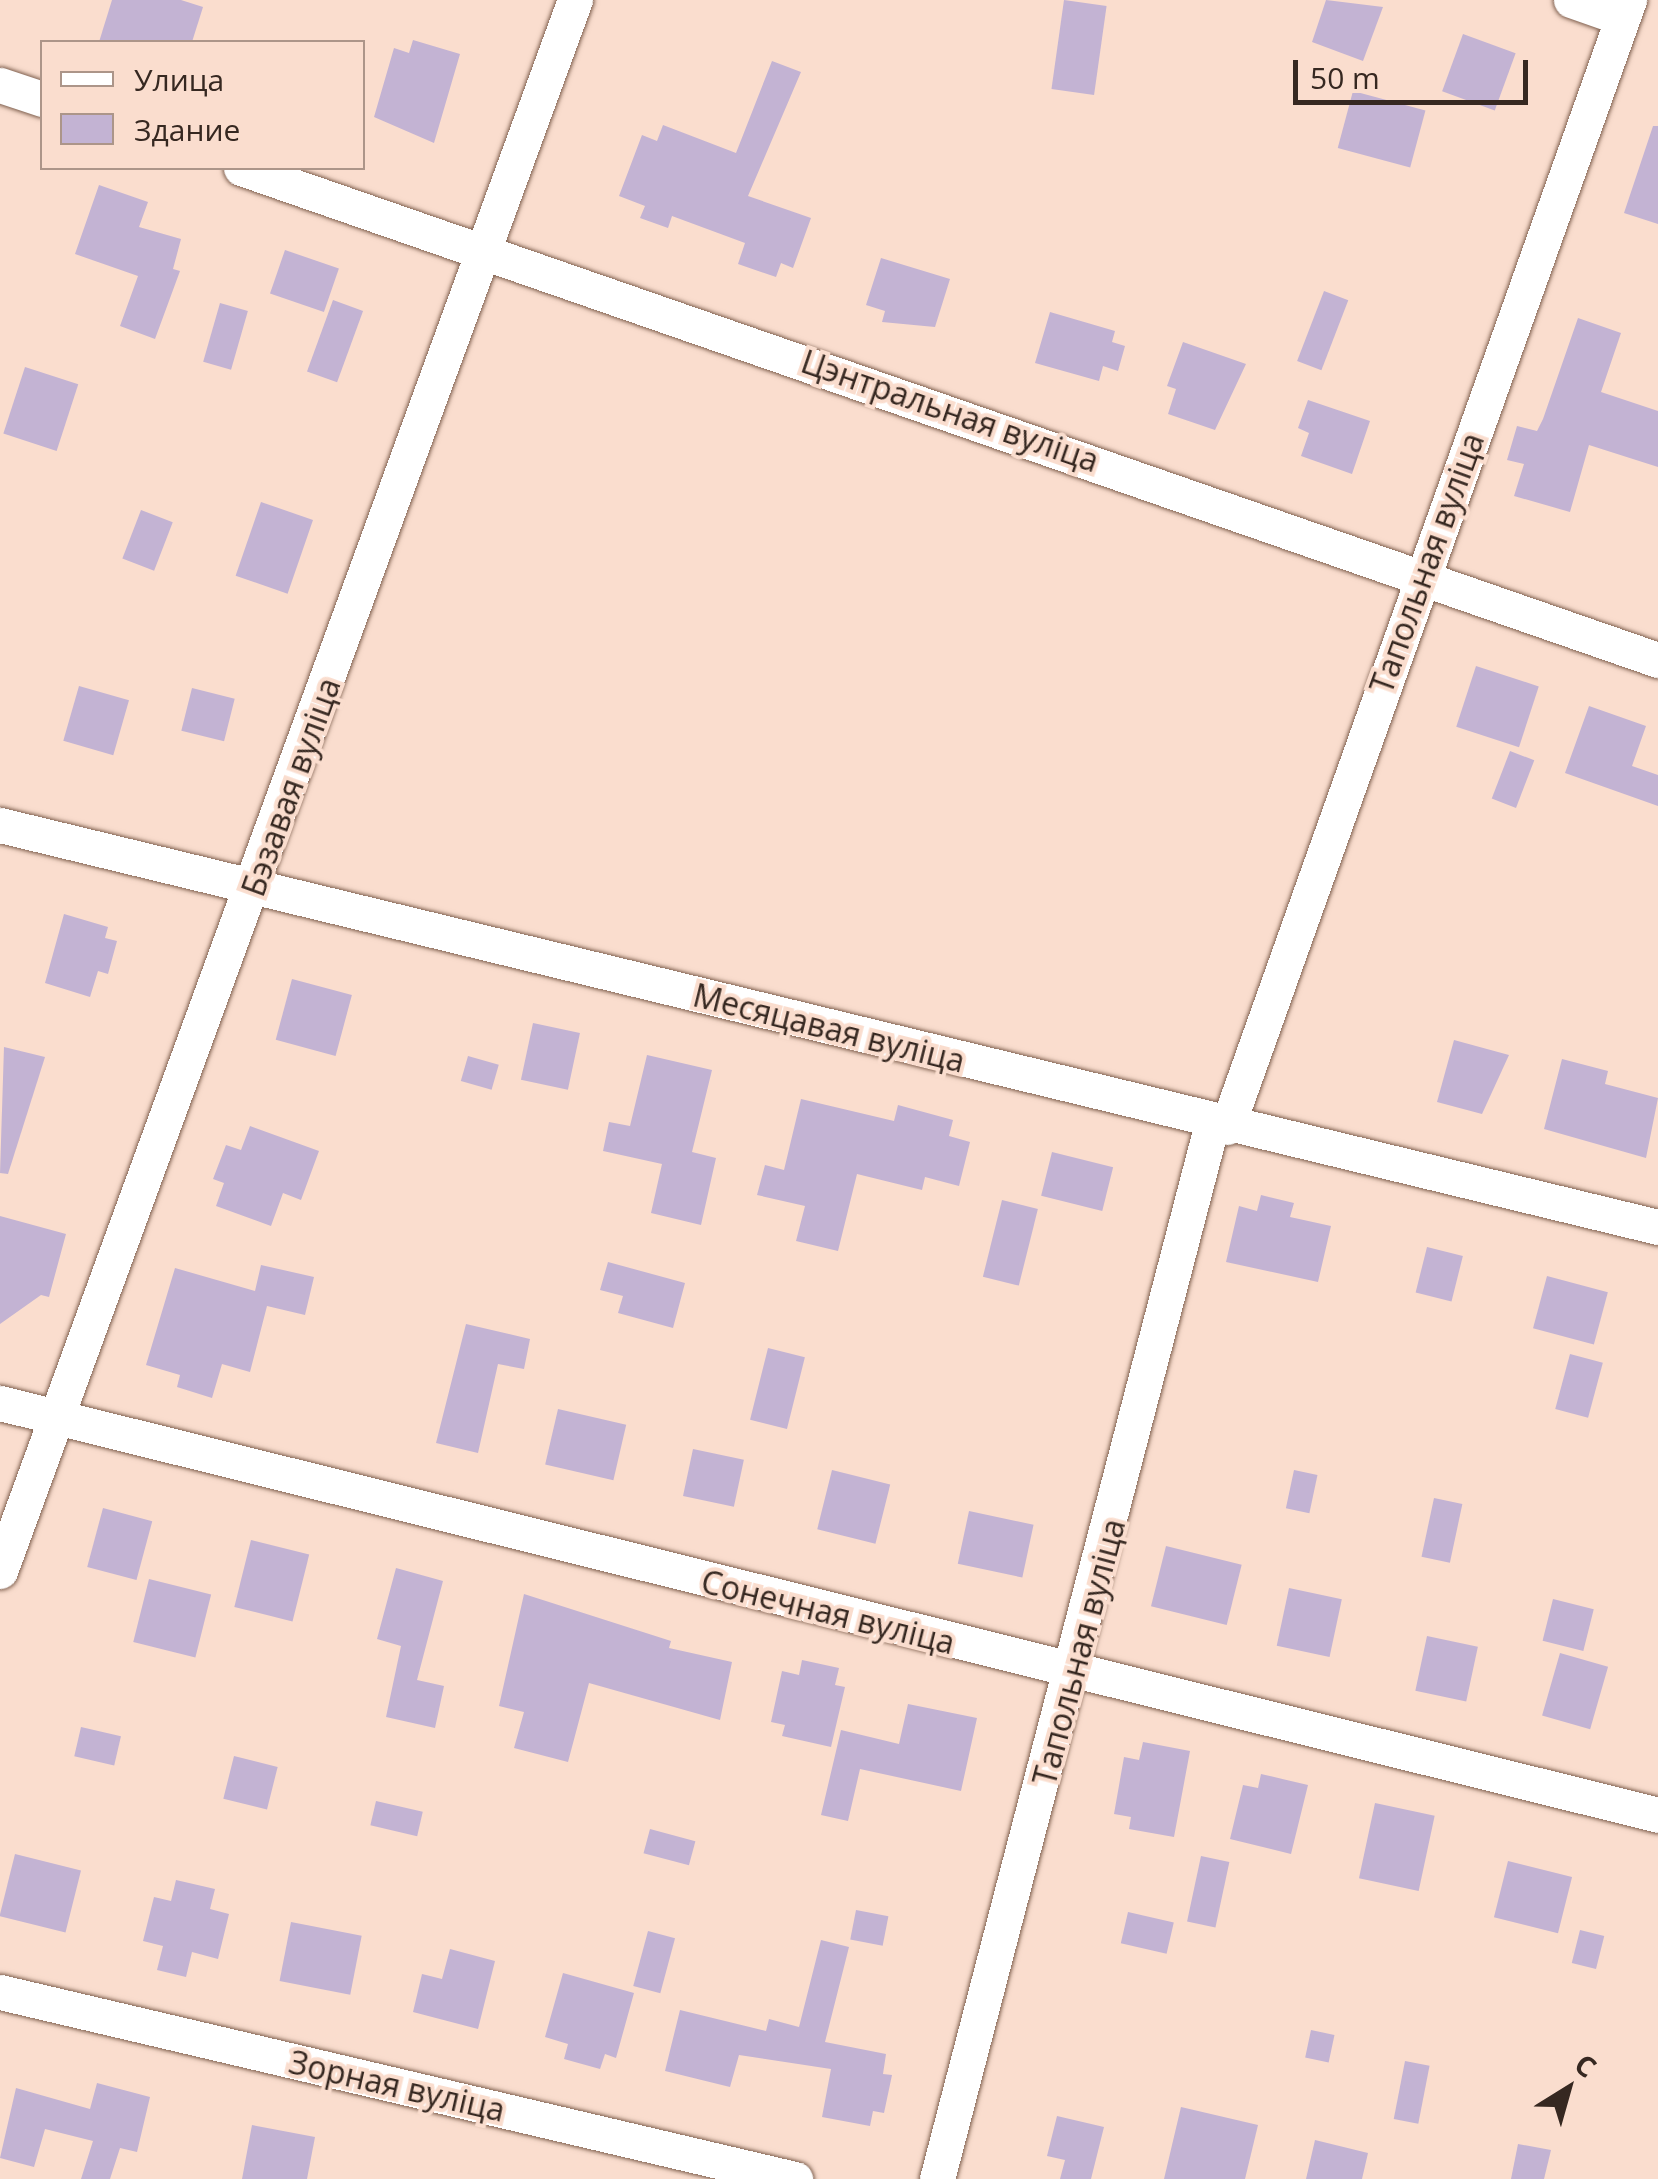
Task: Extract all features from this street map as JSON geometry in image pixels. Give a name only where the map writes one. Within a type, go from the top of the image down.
[{"type":"street","name":"Бэзавая вуліца","points":[[0,1571],[256,887],[482,250],[576,0]]},
{"type":"street","points":[[1571,0],[1625,9]]},
{"type":"street","name":"Тапольная вуліца","points":[[937,2179],[1220,1125],[1625,9]]},
{"type":"street","points":[[0,85],[40,98]]},
{"type":"street","name":"Цэнтральная вуліца","points":[[247,170],[1423,574],[1658,660]]},
{"type":"street","name":"Месяцавая вуліца","points":[[0,826],[1220,1125],[1658,1227]]},
{"type":"street","name":"Сонечная вуліца","points":[[0,1403],[1074,1675],[1658,1815]]},
{"type":"street","name":"Зорная вуліца","points":[[0,1992],[795,2179]]},
{"type":"building","points":[[112,0],[181,0],[203,7],[193,40],[100,40]]},
{"type":"building","points":[[1064,0],[1107,6],[1094,95],[1051,89]]},
{"type":"building","points":[[1326,0],[1383,7],[1363,61],[1312,42]]},
{"type":"building","points":[[1463,34],[1516,53],[1495,110],[1442,91]]},
{"type":"building","points":[[413,40],[460,54],[434,143],[374,117],[394,48],[409,53]]},
{"type":"building","points":[[772,61],[801,72],[748,196],[811,218],[793,268],[781,263],[776,277],[738,264],[745,243],[672,216],[668,228],[640,218],[645,206],[619,196],[642,135],[657,141],[663,125],[736,153]]},
{"type":"building","points":[[1353,91],[1425,110],[1410,167],[1338,148]]},
{"type":"building","points":[[1653,126],[1658,126],[1658,224],[1624,213]]},
{"type":"building","points":[[99,185],[148,202],[139,227],[181,239],[173,269],[180,271],[155,339],[120,326],[138,276],[75,254]]},
{"type":"building","points":[[285,250],[339,269],[324,312],[270,293]]},
{"type":"building","points":[[881,258],[950,279],[935,327],[882,322],[885,311],[866,305]]},
{"type":"building","points":[[1324,291],[1348,300],[1321,370],[1297,361]]},
{"type":"building","points":[[333,300],[363,311],[337,382],[307,371]]},
{"type":"building","points":[[220,303],[248,311],[231,370],[203,362]]},
{"type":"building","points":[[1050,312],[1115,331],[1112,342],[1125,346],[1118,371],[1103,366],[1099,381],[1035,363]]},
{"type":"building","points":[[1578,318],[1621,333],[1601,392],[1658,411],[1658,467],[1589,445],[1570,512],[1514,496],[1524,464],[1507,460],[1517,426],[1537,431],[1543,419]]},
{"type":"building","points":[[1183,342],[1246,364],[1215,430],[1168,414],[1176,389],[1167,386]]},
{"type":"building","points":[[25,367],[78,384],[57,451],[3,434]]},
{"type":"building","points":[[1308,400],[1370,421],[1352,474],[1301,456],[1309,433],[1298,428]]},
{"type":"building","points":[[261,502],[313,520],[288,594],[236,576]]},
{"type":"building","points":[[141,510],[173,522],[154,571],[122,559]]},
{"type":"building","points":[[1476,666],[1539,686],[1519,747],[1456,727]]},
{"type":"building","points":[[79,686],[129,700],[113,755],[63,741]]},
{"type":"building","points":[[192,688],[235,699],[224,741],[181,731]]},
{"type":"building","points":[[1589,706],[1646,726],[1632,766],[1658,775],[1658,806],[1565,773]]},
{"type":"building","points":[[1510,751],[1534,760],[1516,808],[1492,799]]},
{"type":"building","points":[[64,914],[108,927],[105,938],[117,941],[108,974],[98,971],[90,997],[45,983]]},
{"type":"building","points":[[292,979],[352,995],[336,1056],[276,1040]]},
{"type":"building","points":[[533,1023],[580,1033],[568,1090],[521,1080]]},
{"type":"building","points":[[1454,1040],[1509,1055],[1482,1114],[1437,1102]]},
{"type":"building","points":[[4,1047],[45,1057],[8,1174],[0,1173]]},
{"type":"building","points":[[647,1055],[712,1070],[692,1152],[716,1158],[701,1225],[651,1213],[662,1164],[603,1151],[609,1122],[630,1126]]},
{"type":"building","points":[[468,1056],[499,1065],[492,1090],[461,1081]]},
{"type":"building","points":[[1562,1059],[1608,1071],[1605,1084],[1658,1098],[1646,1158],[1544,1129]]},
{"type":"building","points":[[801,1099],[894,1121],[898,1105],[953,1120],[949,1136],[970,1142],[959,1186],[925,1177],[922,1190],[857,1174],[838,1251],[796,1241],[805,1206],[757,1195],[765,1165],[784,1170]]},
{"type":"building","points":[[250,1126],[319,1151],[301,1200],[283,1193],[271,1226],[216,1206],[224,1183],[213,1179],[226,1145],[241,1150]]},
{"type":"building","points":[[1052,1152],[1113,1167],[1102,1211],[1041,1196]]},
{"type":"building","points":[[1261,1195],[1294,1203],[1290,1217],[1331,1226],[1318,1282],[1226,1262],[1239,1206],[1257,1211]]},
{"type":"building","points":[[1002,1200],[1038,1209],[1019,1286],[983,1277]]},
{"type":"building","points":[[0,1216],[66,1234],[49,1297],[41,1295],[0,1324]]},
{"type":"building","points":[[1427,1247],[1463,1256],[1452,1302],[1416,1293]]},
{"type":"building","points":[[608,1262],[685,1283],[673,1328],[618,1313],[623,1296],[600,1290]]},
{"type":"building","points":[[261,1265],[314,1277],[305,1315],[267,1306],[250,1372],[222,1364],[212,1398],[177,1387],[180,1375],[146,1365],[175,1268],[255,1291]]},
{"type":"building","points":[[1547,1276],[1608,1292],[1594,1344],[1533,1328]]},
{"type":"building","points":[[466,1324],[530,1339],[524,1369],[498,1364],[478,1453],[436,1443]]},
{"type":"building","points":[[768,1348],[805,1357],[787,1429],[750,1420]]},
{"type":"building","points":[[1570,1354],[1603,1363],[1588,1418],[1555,1409]]},
{"type":"building","points":[[558,1409],[626,1425],[613,1480],[545,1465]]},
{"type":"building","points":[[693,1449],[744,1460],[734,1507],[683,1496]]},
{"type":"building","points":[[832,1470],[890,1485],[875,1544],[817,1529]]},
{"type":"building","points":[[1294,1470],[1317,1475],[1309,1513],[1286,1508]]},
{"type":"building","points":[[1434,1498],[1462,1504],[1450,1563],[1422,1557]]},
{"type":"building","points":[[103,1508],[152,1521],[136,1580],[87,1567]]},
{"type":"building","points":[[969,1511],[1034,1525],[1022,1578],[958,1564]]},
{"type":"building","points":[[251,1540],[309,1555],[293,1621],[234,1607]]},
{"type":"building","points":[[1166,1546],[1242,1565],[1227,1625],[1151,1606]]},
{"type":"building","points":[[396,1568],[443,1581],[417,1680],[444,1686],[435,1728],[386,1717],[401,1646],[377,1639]]},
{"type":"building","points":[[149,1579],[211,1594],[195,1658],[133,1642]]},
{"type":"building","points":[[1289,1588],[1342,1599],[1330,1657],[1277,1646]]},
{"type":"building","points":[[524,1594],[671,1641],[669,1648],[732,1662],[720,1720],[589,1683],[568,1762],[514,1748],[524,1712],[499,1706]]},
{"type":"building","points":[[1553,1599],[1594,1609],[1583,1651],[1543,1641]]},
{"type":"building","points":[[1427,1636],[1478,1647],[1466,1702],[1415,1691]]},
{"type":"building","points":[[1560,1653],[1608,1667],[1590,1729],[1542,1715]]},
{"type":"building","points":[[802,1660],[839,1668],[835,1685],[845,1687],[831,1747],[782,1736],[785,1725],[771,1722],[782,1671],[799,1675]]},
{"type":"building","points":[[908,1704],[977,1718],[961,1791],[860,1769],[848,1821],[821,1815],[841,1730],[899,1744]]},
{"type":"building","points":[[81,1727],[121,1736],[114,1765],[74,1756]]},
{"type":"building","points":[[1143,1742],[1190,1751],[1174,1837],[1129,1829],[1131,1817],[1114,1814],[1124,1757],[1139,1760]]},
{"type":"building","points":[[234,1756],[278,1767],[267,1810],[223,1799]]},
{"type":"building","points":[[1261,1774],[1308,1785],[1291,1854],[1230,1839],[1243,1785],[1258,1788]]},
{"type":"building","points":[[376,1801],[423,1812],[417,1836],[370,1825]]},
{"type":"building","points":[[1375,1803],[1435,1816],[1419,1891],[1359,1878]]},
{"type":"building","points":[[650,1829],[695,1841],[689,1865],[644,1853]]},
{"type":"building","points":[[15,1854],[81,1870],[65,1933],[0,1916]]},
{"type":"building","points":[[1201,1856],[1229,1862],[1215,1928],[1187,1922]]},
{"type":"building","points":[[1508,1861],[1572,1877],[1558,1933],[1494,1917]]},
{"type":"building","points":[[176,1880],[215,1889],[210,1909],[229,1914],[218,1959],[192,1952],[186,1977],[157,1970],[163,1946],[143,1941],[154,1897],[171,1901]]},
{"type":"building","points":[[856,1910],[888,1916],[883,1946],[850,1939]]},
{"type":"building","points":[[1128,1912],[1174,1923],[1167,1954],[1121,1943]]},
{"type":"building","points":[[291,1922],[362,1936],[350,1995],[280,1981]]},
{"type":"building","points":[[1580,1930],[1604,1936],[1596,1969],[1572,1963]]},
{"type":"building","points":[[648,1931],[675,1938],[660,1993],[633,1986]]},
{"type":"building","points":[[821,1940],[849,1947],[825,2042],[886,2054],[883,2074],[892,2075],[884,2113],[873,2111],[870,2126],[822,2117],[831,2069],[739,2055],[730,2087],[665,2071],[680,2010],[766,2031],[769,2019],[799,2027]]},
{"type":"building","points":[[450,1949],[495,1961],[478,2029],[413,2012],[422,1974],[442,1979]]},
{"type":"building","points":[[563,1973],[634,1993],[616,2058],[605,2054],[600,2069],[564,2059],[568,2044],[545,2037]]},
{"type":"building","points":[[1311,2030],[1334,2035],[1329,2062],[1305,2057]]},
{"type":"building","points":[[1405,2061],[1430,2066],[1418,2124],[1394,2119]]},
{"type":"building","points":[[97,2083],[150,2097],[137,2152],[120,2148],[110,2179],[81,2179],[93,2141],[45,2129],[34,2167],[0,2158],[16,2088],[90,2109]]},
{"type":"building","points":[[1181,2107],[1258,2125],[1245,2179],[1164,2179]]},
{"type":"building","points":[[1057,2116],[1104,2127],[1091,2179],[1060,2179],[1065,2160],[1047,2156]]},
{"type":"building","points":[[252,2125],[315,2137],[307,2179],[242,2179]]},
{"type":"building","points":[[1315,2140],[1368,2153],[1362,2179],[1306,2179]]},
{"type":"building","points":[[1518,2144],[1551,2150],[1544,2179],[1511,2179]]}]
